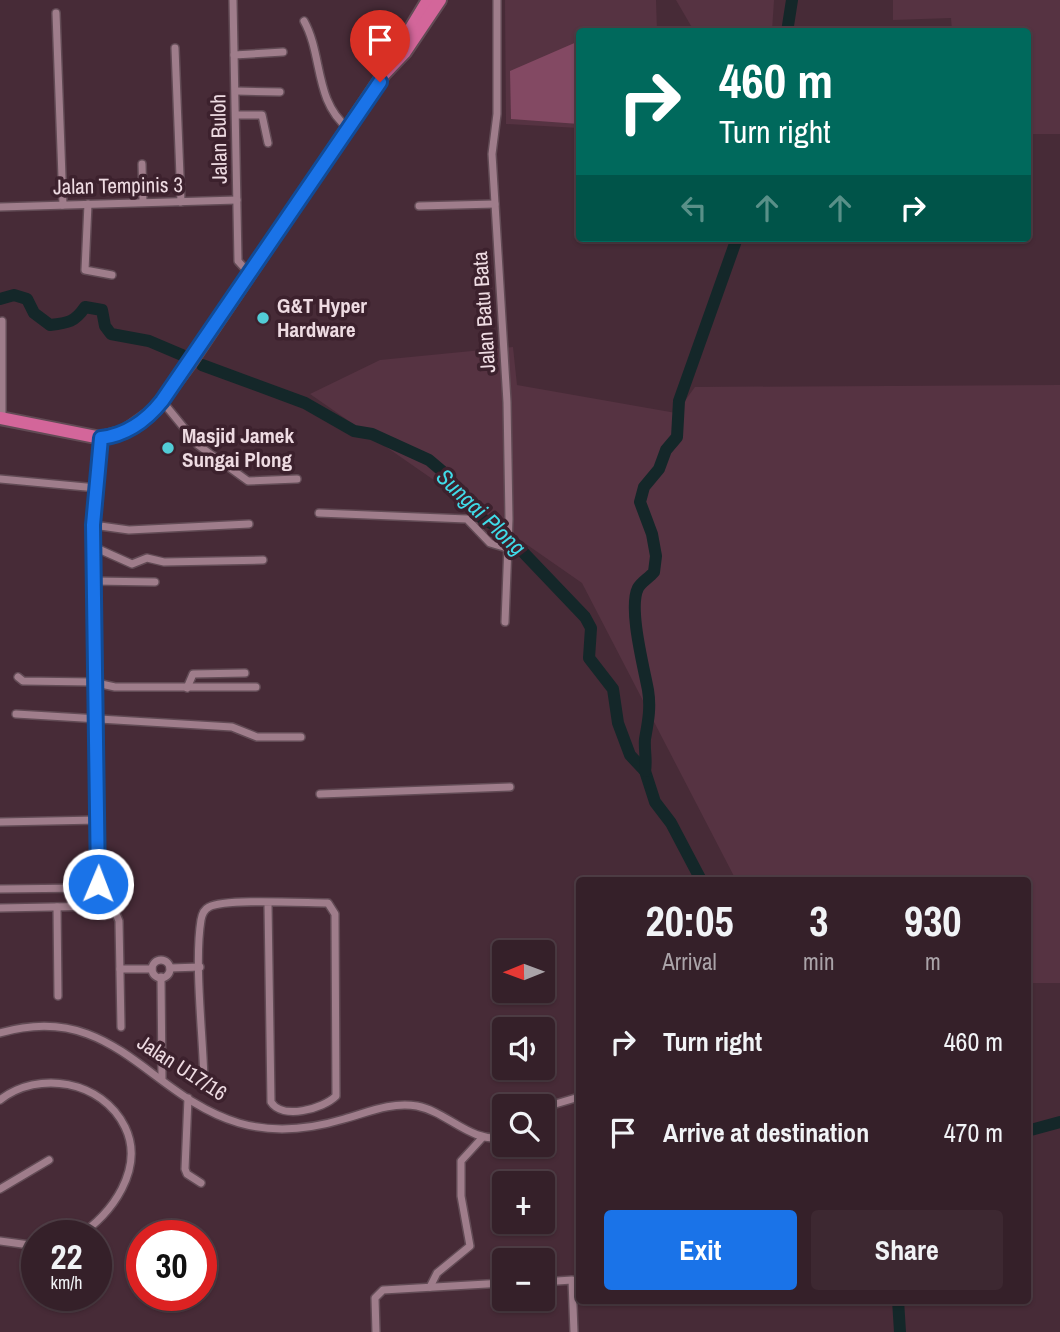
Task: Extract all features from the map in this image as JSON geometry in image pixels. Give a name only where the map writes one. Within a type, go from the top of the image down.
[{"type":"highway","points":[[392,64],[399,46],[428,0]]},
{"type":"highway","points":[[1,419],[101,438],[124,432],[141,422],[162,401],[392,64],[405,52],[440,0]]},
{"type":"street","name":"Jalan Buloh","points":[[233,0],[237,116],[237,261],[249,273]]},
{"type":"street","name":"Jalan Batu Bata","points":[[497,0],[497,114],[492,153],[505,359],[509,519],[505,622]]},
{"type":"street","points":[[56,13],[63,205]]},
{"type":"street","points":[[304,21],[311,33],[322,85],[333,113],[348,128]]},
{"type":"street","points":[[175,48],[181,202]]},
{"type":"street","points":[[234,55],[282,52]]},
{"type":"street","points":[[236,91],[280,92]]},
{"type":"street","points":[[237,116],[262,115],[268,143]]},
{"type":"street","points":[[142,164],[143,202]]},
{"type":"street","name":"Jalan Tempinis 3","points":[[0,207],[237,200]]},
{"type":"street","points":[[88,204],[85,270],[112,275]]},
{"type":"street","points":[[419,206],[495,204]]},
{"type":"street","points":[[1,419],[2,321]]},
{"type":"street","points":[[162,401],[198,445],[248,481],[297,479]]},
{"type":"street","points":[[0,889],[87,888],[98,884],[93,525],[101,438]]},
{"type":"street","points":[[0,479],[97,488]]},
{"type":"street","points":[[319,513],[467,519],[490,543],[507,548]]},
{"type":"street","points":[[93,525],[129,530],[249,524]]},
{"type":"street","points":[[94,547],[132,564],[147,558],[164,562],[264,559]]},
{"type":"street","points":[[94,581],[155,582]]},
{"type":"street","points":[[187,688],[189,677],[193,674],[245,673]]},
{"type":"street","points":[[18,677],[23,681],[187,688],[256,687]]},
{"type":"street","points":[[16,714],[232,727],[257,737],[301,737]]},
{"type":"street","points":[[320,794],[510,787]]},
{"type":"street","points":[[0,822],[98,820]]},
{"type":"street","points":[[99,877],[128,887]]},
{"type":"street","points":[[204,1081],[200,967],[201,918],[205,910],[218,904],[328,903],[335,914],[338,1089],[330,1101],[304,1110],[281,1110],[271,1102],[268,904]]},
{"type":"street","points":[[0,908],[104,906],[114,911],[119,921],[121,1027]]},
{"type":"street","points":[[57,907],[58,996]]},
{"type":"street","points":[[152,969],[159,960],[165,961],[170,968]]},
{"type":"street","points":[[170,968],[200,967]]},
{"type":"street","points":[[152,969],[156,976],[161,977],[166,976],[170,968]]},
{"type":"street","points":[[120,970],[152,969]]},
{"type":"street","points":[[161,977],[162,1078]]},
{"type":"street","name":"Jalan U17/16","points":[[0,1033],[24,1027],[72,1030],[113,1045],[188,1098],[239,1122],[272,1128],[312,1127],[396,1104],[437,1112],[482,1138]]},
{"type":"street","points":[[0,1100],[24,1084],[52,1081],[69,1084],[101,1101],[116,1113],[126,1128],[129,1146],[124,1185],[112,1207],[99,1220]]},
{"type":"street","points":[[188,1098],[185,1169],[201,1183]]},
{"type":"street","points":[[555,1104],[576,1098]]},
{"type":"street","points":[[430,1287],[437,1273],[470,1246],[461,1196],[461,1161],[482,1138],[492,1138]]},
{"type":"street","points":[[0,1189],[49,1160]]},
{"type":"street","points":[[0,1241],[21,1244]]},
{"type":"street","points":[[555,1281],[572,1280],[574,1332]]},
{"type":"street","points":[[376,1332],[374,1303],[377,1294],[383,1290],[492,1284]]},
{"type":"shaded area","points":[[505,0],[656,0],[657,28],[576,28],[576,128],[506,124]]},
{"type":"shaded area","points":[[676,0],[774,0],[772,28],[692,28]]},
{"type":"shaded area","points":[[893,0],[1060,0],[1060,134],[1031,134],[1031,28],[952,28],[951,18],[893,20]]},
{"type":"shaded area","points":[[576,42],[576,124],[511,119],[510,71]]},
{"type":"shaded area","points":[[513,347],[517,385],[676,413],[695,387],[1060,385],[1060,983],[1031,983],[1031,877],[734,877],[582,583],[310,394],[380,360]]},
{"type":"waterway","name":"Sungai Plong","points":[[788,28],[792,0]]},
{"type":"waterway","name":"Sungai Plong","points":[[645,771],[649,703],[636,623],[635,597],[639,586],[654,572],[656,556],[652,534],[640,502],[644,487],[659,469],[666,450],[677,437],[679,401],[736,242]]},
{"type":"waterway","name":"Sungai Plong","points":[[0,299],[14,295],[27,299],[34,313],[50,325],[70,321],[85,307],[102,310],[105,326],[111,334],[149,341],[182,355]]},
{"type":"waterway","name":"Sungai Plong","points":[[202,365],[305,403],[354,431],[372,434],[429,460],[442,471],[463,500],[483,519],[500,528],[585,617],[591,628],[589,658],[613,689],[618,723],[630,755],[645,771],[655,802],[671,823],[699,877]]},
{"type":"waterway","points":[[1031,1130],[1060,1122]]},
{"type":"waterway","points":[[898,1304],[900,1332]]},
{"type":"place","name":"G&T Hyper Hardware","points":[[263,318]]},
{"type":"place","name":"Masjid Jamek Sungai Plong","points":[[168,448]]},
{"type":"route","points":[[98,884],[93,525],[101,438],[124,432],[155,410],[190,363],[380,82]]}]
